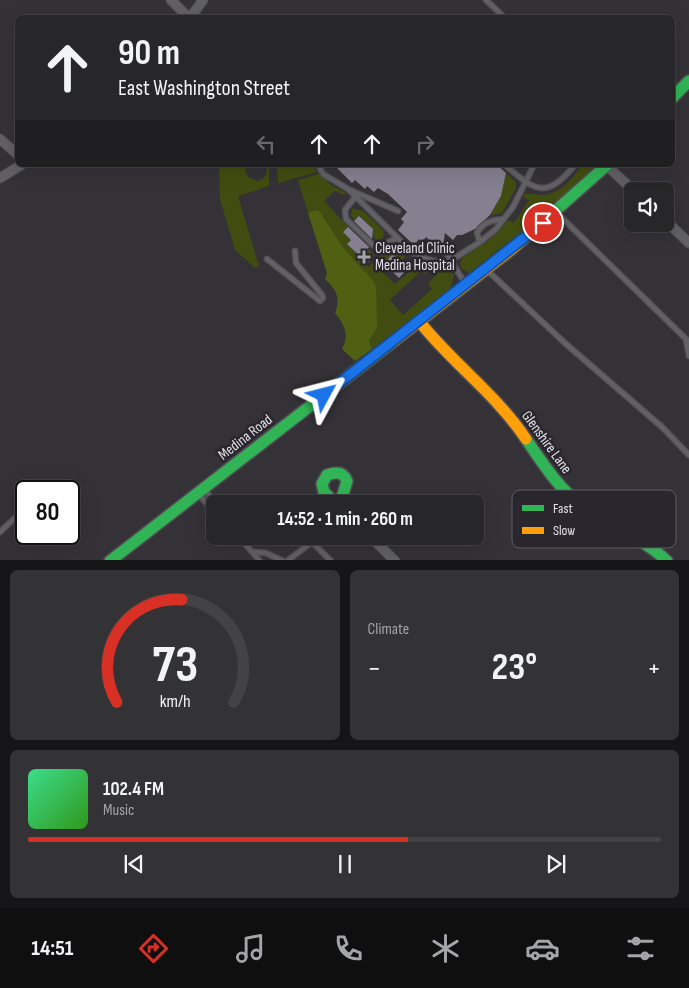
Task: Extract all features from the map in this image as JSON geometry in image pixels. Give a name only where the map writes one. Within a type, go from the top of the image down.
[{"type":"main road","points":[[675,95],[689,81]]},
{"type":"main road","name":"Medina Road","points":[[110,560],[487,269],[556,212],[604,167]]},
{"type":"main road","name":"Glenshire Lane","points":[[419,321],[446,354],[485,388],[506,412],[538,459],[564,490]]},
{"type":"main road","points":[[327,495],[322,484],[327,475],[336,472],[347,480],[344,495]]},
{"type":"main road","name":"Glenshire Lane","points":[[652,548],[667,560]]},
{"type":"street","points":[[171,0],[187,15]]},
{"type":"street","points":[[192,15],[203,0]]},
{"type":"street","points":[[0,139],[15,152]]},
{"type":"street","points":[[0,178],[18,167]]},
{"type":"street","points":[[608,167],[624,182]]},
{"type":"street","points":[[674,229],[689,243]]},
{"type":"street","points":[[379,545],[395,560]]},
{"type":"lane","points":[[486,0],[502,15]]},
{"type":"lane","points":[[320,167],[330,180],[398,211]]},
{"type":"lane","points":[[507,167],[526,182],[539,189],[552,187],[563,180],[573,167]]},
{"type":"lane","points":[[348,189],[416,256],[430,262],[450,261],[480,242],[504,219],[533,167]]},
{"type":"lane","points":[[355,197],[345,210],[346,219],[374,246],[380,246],[397,238]]},
{"type":"lane","points":[[556,212],[688,341],[689,356]]},
{"type":"lane","points":[[480,242],[477,233],[482,227],[491,221],[504,219]]},
{"type":"lane","points":[[416,256],[425,249],[433,248]]},
{"type":"lane","points":[[442,249],[448,253],[450,261],[467,284]]},
{"type":"lane","points":[[267,259],[320,301],[323,298],[322,295],[296,263],[295,251]]},
{"type":"lane","points":[[487,269],[498,282],[644,410],[689,454]]},
{"type":"lane","points":[[200,491],[206,496]]},
{"type":"lane","points":[[200,491],[206,499]]},
{"type":"lane","points":[[0,532],[15,518]]},
{"type":"lane","points":[[287,560],[312,542],[331,560]]},
{"type":"lane","points":[[248,545],[260,560]]},
{"type":"lane","points":[[255,552],[266,553],[283,560]]},
{"type":"green space","points":[[219,167],[246,167],[245,171],[248,177],[257,181],[266,175],[266,167],[269,167],[269,186],[238,196],[259,266],[255,268],[235,250],[220,199]]},
{"type":"green space","points":[[277,167],[314,167],[317,172],[278,183]]},
{"type":"green space","points":[[580,167],[593,167],[573,191],[469,273],[462,269],[460,264],[462,258],[488,241],[509,220],[514,223],[529,200],[523,197],[524,194],[550,194],[561,188]]},
{"type":"green space","points":[[320,173],[331,185],[346,193],[345,195],[334,191],[324,201],[348,227],[343,232],[351,240],[348,244],[361,257],[368,249],[375,255],[367,264],[369,267],[387,249],[394,246],[405,254],[405,257],[401,261],[393,254],[379,269],[395,284],[411,270],[416,273],[420,266],[430,269],[426,275],[421,271],[390,300],[403,315],[432,289],[428,283],[439,272],[450,270],[454,275],[450,290],[372,349],[369,341],[377,328],[372,279],[342,247],[315,210],[308,213],[298,180]]},
{"type":"green space","points":[[506,173],[516,182],[516,188],[502,213],[492,215],[501,196]]},
{"type":"green space","points":[[352,208],[363,211],[383,230],[382,239],[376,240],[373,236],[373,229],[360,216],[355,220],[351,216]]},
{"type":"green space","points":[[315,210],[320,212],[344,249],[372,279],[376,287],[377,328],[369,341],[372,349],[355,361],[342,349],[346,334],[341,321],[335,313],[338,303],[336,294],[332,286],[325,279],[327,273],[308,213]]},
{"type":"building","points":[[336,167],[499,167],[506,173],[501,196],[490,215],[475,229],[462,235],[457,235],[453,240],[445,233],[443,245],[438,248],[441,254],[433,252],[436,250],[436,246],[426,237],[422,242],[419,239],[414,245],[398,230],[404,222],[401,219],[407,212],[388,194],[378,188],[374,192],[367,186],[365,189],[355,180],[352,183]]},
{"type":"building","points":[[359,216],[373,229],[372,239],[354,221]]},
{"type":"building","points":[[348,227],[369,247],[361,257],[347,244],[351,240],[343,232]]},
{"type":"building","points":[[393,254],[408,268],[399,278],[384,263]]},
{"type":"traffic: fast","points":[[675,95],[689,81]]},
{"type":"traffic: fast","points":[[554,212],[605,167]]},
{"type":"traffic: fast","points":[[111,560],[394,341]]},
{"type":"traffic: fast","points":[[526,439],[564,490]]},
{"type":"traffic: fast","points":[[327,495],[322,484],[327,475],[336,473],[343,475],[347,481],[343,495]]},
{"type":"traffic: fast","points":[[651,548],[666,560]]},
{"type":"traffic: slow","points":[[394,341],[512,249],[554,212]]},
{"type":"traffic: slow","points":[[419,321],[445,351],[501,407],[526,439]]},
{"type":"place","name":"Cleveland Clinic Medina Hospital","points":[[364,257]]},
{"type":"route","points":[[324,395],[543,223]]}]
